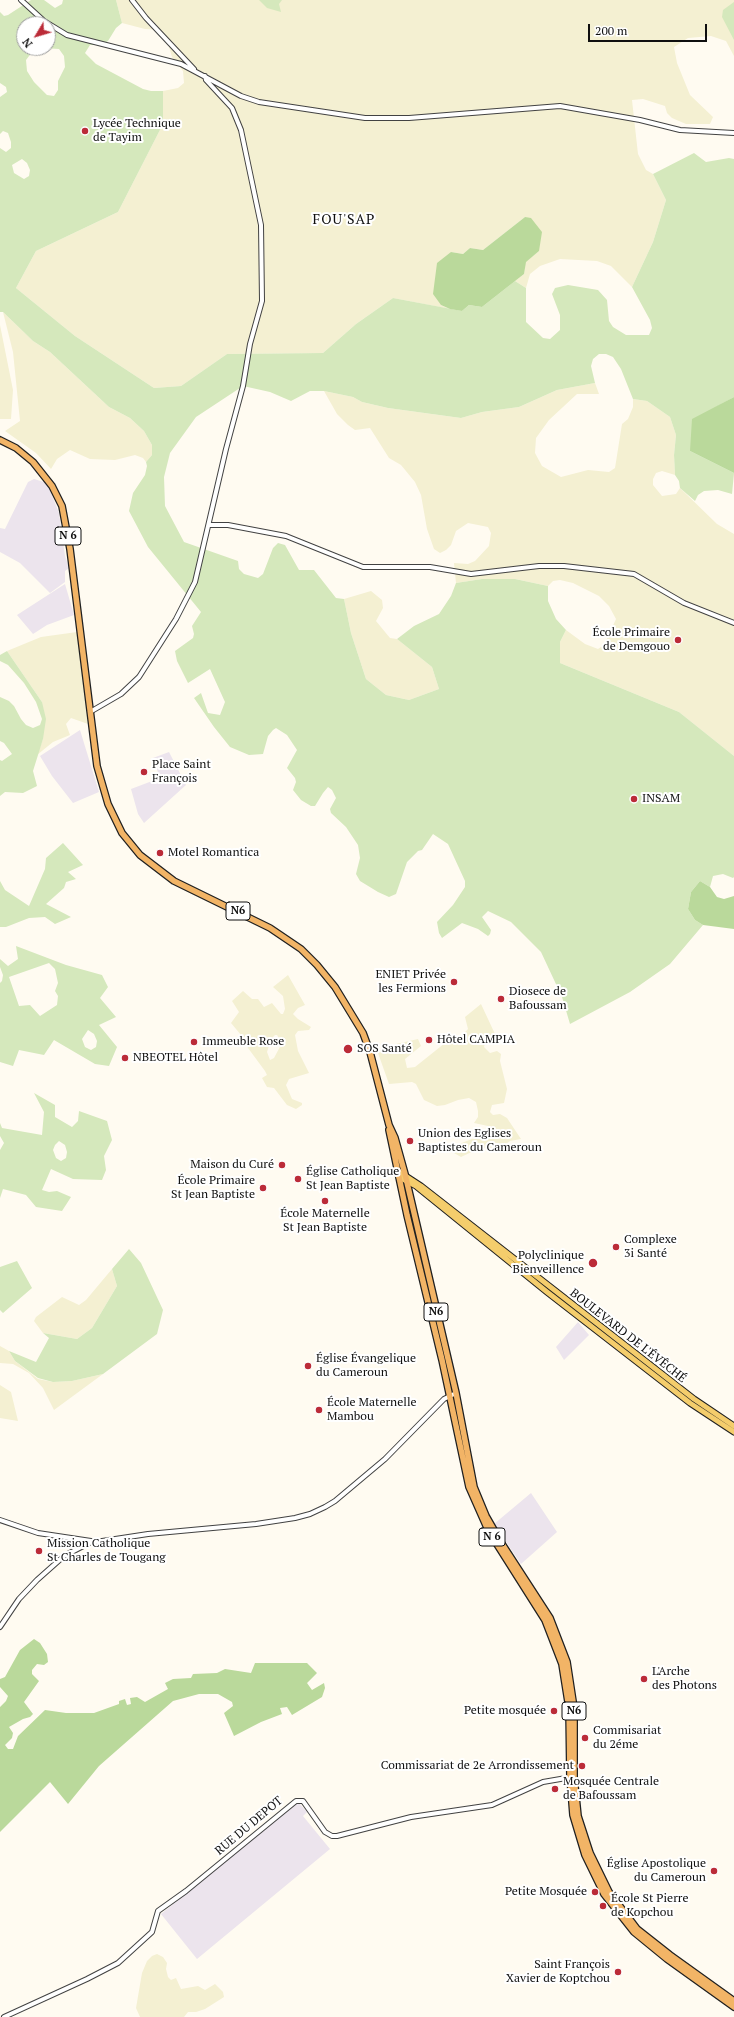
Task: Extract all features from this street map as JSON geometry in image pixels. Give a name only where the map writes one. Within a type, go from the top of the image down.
[{"type":"highway","name":"N 6","points":[[0,440],[16,448],[26,456],[49,480],[62,506],[70,549],[81,627],[90,712]]},
{"type":"highway","name":"N6","points":[[90,712],[97,766],[108,804],[122,833],[140,855],[154,867],[183,886],[244,914],[282,935],[301,949],[328,978],[353,1014],[367,1043],[389,1125],[395,1138],[419,1253],[445,1359],[459,1428],[476,1499]]},
{"type":"highway","name":"N6","points":[[389,1125],[390,1139],[402,1176]]},
{"type":"highway","name":"N 6","points":[[476,1499],[490,1529],[518,1572]]},
{"type":"highway","name":"N6","points":[[518,1572],[550,1618],[567,1662],[574,1708],[572,1777],[578,1816],[591,1862],[618,1905],[652,1944],[726,1999],[734,2007]]},
{"type":"highway","name":"N6","points":[[726,1999],[734,2001]]},
{"type":"main road","name":"BOULEVARD DE L'ÉVÊCHÉ","points":[[402,1176],[479,1234],[690,1404],[734,1432]]},
{"type":"main road","name":"BOULEVARD DE L'ÉVÊCHÉ","points":[[548,1290],[694,1400],[734,1426]]},
{"type":"street","points":[[21,0],[44,21],[67,35],[167,60],[197,72],[252,100],[323,110],[350,117],[409,118],[560,106],[640,120],[680,130],[734,133]]},
{"type":"street","points":[[132,0],[146,18],[197,72]]},
{"type":"street","points":[[90,712],[128,688],[139,677],[154,655],[195,582],[226,448],[243,386],[250,344],[262,301],[264,286],[261,225],[241,130],[232,108],[206,80],[205,76]]},
{"type":"street","points":[[209,525],[228,525],[286,536],[362,567],[430,567],[471,574],[539,566],[564,566],[634,574],[684,603],[734,623]]},
{"type":"street","points":[[0,1627],[19,1599],[37,1580],[64,1556],[78,1548],[94,1542],[171,1531],[256,1524],[310,1514],[335,1501],[370,1472],[453,1394]]},
{"type":"street","points":[[0,1520],[38,1533],[94,1542]]},
{"type":"street","name":"RUE DU DEPOT","points":[[4,2017],[79,1983],[118,1963],[152,1932],[158,1911],[186,1891],[296,1801],[303,1801],[325,1832],[337,1836],[411,1818],[492,1805],[543,1782],[572,1777]]},
{"type":"shaded area","points":[[116,0],[734,0],[734,56],[726,41],[711,36],[688,38],[674,47],[677,63],[690,95],[713,117],[710,124],[686,124],[672,118],[667,113],[665,106],[643,99],[632,100],[638,154],[646,170],[653,174],[666,200],[653,242],[632,287],[611,266],[597,261],[560,259],[540,266],[530,274],[526,288],[515,281],[524,274],[525,262],[539,251],[525,217],[483,250],[470,248],[463,254],[451,252],[441,305],[450,309],[393,298],[356,324],[323,353],[227,354],[181,386],[154,388],[75,336],[16,288],[36,251],[118,212],[163,124],[163,91],[178,88],[184,83],[183,71],[172,57],[167,40],[160,30],[145,29],[122,23]]},
{"type":"shaded area","points":[[3,312],[33,341],[50,352],[109,407],[130,418],[144,431],[152,445],[152,455],[146,462],[143,458],[135,455],[115,460],[90,459],[70,450],[57,459],[51,469],[36,453],[5,431],[20,421],[13,352]]},
{"type":"shaded area","points":[[0,325],[13,390],[11,419],[0,419]]},
{"type":"shaded area","points":[[595,383],[599,394],[577,394],[549,420],[536,438],[535,453],[542,466],[561,477],[588,470],[609,472],[615,468],[622,424],[628,419],[633,407],[633,399],[647,401],[670,417],[676,435],[674,455],[675,475],[662,471],[656,473],[653,479],[653,485],[662,496],[676,494],[680,488],[717,524],[734,534],[734,756],[679,712],[560,663],[560,642],[566,630],[585,644],[598,649],[604,645],[616,619],[609,606],[599,596],[573,583],[560,580],[553,581],[548,586],[515,579],[482,579],[456,583],[454,563],[468,564],[475,561],[489,546],[491,533],[488,527],[468,523],[456,531],[451,545],[446,550],[440,553],[434,549],[427,529],[421,495],[415,482],[401,465],[389,458],[370,428],[355,430],[337,414],[324,391],[353,397],[362,402],[388,408],[461,418],[482,412],[519,407],[557,390]]},
{"type":"shaded area","points":[[34,479],[47,483],[59,513],[65,556],[69,568],[65,571],[65,582],[50,593],[20,563],[0,552],[0,528],[5,529],[28,482]]},
{"type":"shaded area","points":[[65,584],[74,615],[47,625],[33,634],[17,615]]},
{"type":"shaded area","points":[[371,591],[382,600],[383,608],[376,621],[390,638],[397,639],[432,667],[439,689],[409,700],[386,695],[366,679],[351,633],[344,599]]},
{"type":"shaded area","points":[[77,632],[88,724],[71,718],[66,724],[70,735],[53,742],[37,755],[43,739],[42,702],[7,651],[41,637]]},
{"type":"shaded area","points":[[80,730],[99,792],[73,803],[52,776],[40,756]]},
{"type":"shaded area","points":[[169,752],[186,785],[144,823],[138,814],[131,789],[160,778],[153,758]]},
{"type":"shaded area","points":[[288,975],[305,1005],[298,1008],[293,1014],[311,1027],[309,1030],[298,1031],[295,1035],[298,1051],[309,1073],[289,1079],[286,1085],[292,1099],[302,1103],[302,1105],[296,1109],[287,1105],[274,1088],[267,1087],[262,1078],[267,1075],[265,1071],[248,1048],[246,1041],[231,1023],[239,1012],[232,1001],[243,991],[252,999],[258,999],[264,1007],[272,1003],[281,1014],[283,1014],[285,1009],[283,996],[273,987]],"holes":[[[277,1035],[282,1043],[274,1058],[270,1060],[267,1052],[271,1039]]]},
{"type":"shaded area","points":[[481,1004],[495,1034],[486,1039],[484,1047],[490,1053],[497,1051],[501,1054],[500,1061],[507,1089],[504,1103],[492,1105],[490,1112],[493,1115],[500,1114],[507,1118],[521,1139],[510,1141],[500,1148],[480,1148],[461,1157],[454,1153],[454,1146],[472,1139],[491,1136],[494,1131],[488,1126],[474,1123],[478,1117],[476,1102],[469,1098],[437,1106],[424,1100],[416,1084],[412,1082],[389,1084],[378,1053],[396,1044],[418,1039],[421,1046],[405,1059],[407,1068],[415,1067],[450,1039],[462,1035],[468,1029],[465,1017]]},
{"type":"shaded area","points":[[112,1269],[117,1286],[92,1328],[77,1339],[43,1333],[34,1321],[36,1317],[62,1297],[79,1305],[86,1300]]},
{"type":"shaded area","points":[[578,1322],[589,1335],[564,1360],[556,1347]]},
{"type":"shaded area","points":[[0,1346],[9,1351],[15,1361],[38,1379],[53,1382],[72,1381],[103,1374],[54,1410],[43,1388],[29,1373],[13,1364],[0,1363]]},
{"type":"shaded area","points":[[0,1385],[11,1392],[18,1421],[0,1418]]},
{"type":"shaded area","points":[[531,1493],[557,1532],[521,1564],[494,1524]]},
{"type":"shaded area","points":[[298,1802],[307,1812],[303,1816],[330,1849],[197,1959],[161,1914]]},
{"type":"shaded area","points":[[157,1954],[163,1957],[167,1963],[166,1969],[168,1977],[171,1980],[176,1978],[181,1989],[198,1986],[205,1990],[215,1984],[223,1992],[224,1997],[205,2009],[196,2012],[188,2012],[184,2017],[140,2017],[136,2008],[142,1973],[147,1961],[152,1956]]},
{"type":"green space","points":[[31,0],[44,0],[55,8],[62,4],[63,0],[116,0],[122,23],[116,28],[108,41],[101,45],[90,45],[85,53],[96,64],[143,89],[163,91],[163,124],[118,212],[36,251],[16,288],[75,336],[154,388],[181,386],[227,354],[323,353],[356,324],[393,298],[462,311],[469,305],[482,307],[515,281],[526,288],[526,322],[543,338],[550,339],[560,330],[560,315],[552,294],[555,288],[568,285],[598,290],[607,300],[609,321],[613,327],[626,335],[649,335],[652,328],[650,320],[632,287],[653,242],[666,200],[653,174],[694,153],[706,162],[729,158],[734,159],[734,397],[716,407],[690,451],[734,473],[732,494],[718,490],[704,491],[698,495],[695,501],[680,488],[679,481],[675,475],[674,455],[676,435],[670,417],[647,401],[633,399],[621,369],[613,357],[606,354],[599,354],[593,359],[591,366],[595,383],[557,390],[519,407],[482,412],[461,418],[388,408],[362,402],[353,397],[324,391],[310,391],[291,401],[270,392],[243,386],[196,417],[170,453],[164,477],[165,506],[184,542],[238,561],[239,569],[244,574],[258,578],[263,574],[273,548],[278,543],[285,545],[299,570],[314,570],[336,598],[344,599],[351,633],[366,679],[386,695],[409,700],[439,689],[432,667],[397,639],[414,626],[439,614],[451,596],[456,583],[482,579],[515,579],[548,586],[548,601],[556,619],[566,630],[560,642],[560,663],[679,712],[734,756],[734,877],[733,878],[723,874],[713,876],[710,887],[700,881],[691,892],[688,909],[695,920],[703,925],[670,964],[630,992],[570,1024],[562,997],[541,952],[511,922],[488,911],[482,917],[491,930],[488,936],[478,929],[462,923],[442,938],[439,933],[437,922],[453,905],[465,887],[465,881],[448,844],[433,834],[422,850],[418,851],[407,862],[396,894],[389,897],[378,892],[360,881],[356,874],[360,858],[358,845],[346,827],[331,813],[330,809],[336,798],[332,790],[328,787],[315,806],[311,806],[301,800],[293,790],[296,782],[295,778],[287,768],[297,750],[287,735],[276,728],[268,736],[263,754],[249,755],[230,747],[194,698],[201,693],[208,713],[220,715],[225,702],[210,669],[188,683],[177,661],[175,651],[193,638],[194,634],[192,626],[201,612],[148,547],[129,511],[133,493],[145,475],[147,466],[146,462],[152,455],[152,445],[144,431],[130,418],[109,407],[50,352],[33,341],[3,312],[0,312],[0,148],[6,152],[11,148],[8,133],[3,131],[0,134],[0,97],[7,92],[6,87],[0,83],[0,12],[4,16]],"holes":[[[16,16],[56,16],[56,49],[59,49],[64,56],[65,67],[58,81],[58,90],[54,96],[47,95],[34,82],[27,71],[26,60],[29,56],[16,56]],[[22,159],[27,163],[30,170],[29,176],[24,179],[14,173],[12,165]]]},
{"type":"green space","points":[[259,0],[282,0],[279,4],[281,12],[267,8]]},
{"type":"green space","points":[[734,2],[734,40],[722,17],[723,10]]},
{"type":"green space","points":[[525,217],[531,218],[542,232],[539,251],[526,262],[524,274],[482,307],[469,305],[462,311],[450,309],[441,305],[433,294],[437,263],[451,252],[463,254],[470,248],[483,250]]},
{"type":"green space","points":[[734,397],[734,473],[690,451],[692,419]]},
{"type":"green space","points":[[7,651],[42,702],[46,719],[43,739],[33,771],[37,786],[23,793],[5,792],[0,796],[0,760],[2,761],[12,754],[4,743],[0,741],[0,697],[9,701],[14,706],[26,725],[33,728],[40,725],[42,719],[36,702],[24,683],[8,665],[0,661],[0,655]]},
{"type":"green space","points":[[63,843],[83,865],[68,872],[76,879],[66,882],[64,888],[46,904],[71,917],[55,924],[45,917],[29,918],[6,927],[0,927],[0,881],[5,890],[29,906],[45,869],[46,858]]},
{"type":"green space","points":[[700,881],[710,887],[717,897],[724,899],[734,896],[734,929],[703,925],[695,920],[688,909],[691,892]]},
{"type":"green space","points":[[16,946],[66,965],[102,975],[108,987],[100,998],[116,1017],[99,1025],[117,1047],[109,1066],[95,1064],[54,1040],[44,1055],[19,1050],[13,1066],[0,1062],[0,983],[3,975],[0,967],[0,959],[8,966],[18,959]],"holes":[[[49,963],[55,969],[58,983],[55,991],[58,996],[57,1005],[40,1016],[30,1005],[19,1006],[9,977]],[[88,1030],[94,1034],[97,1041],[96,1047],[91,1050],[85,1047],[82,1039]]]},
{"type":"green space","points":[[34,1093],[55,1105],[55,1117],[72,1127],[78,1121],[79,1111],[107,1121],[112,1140],[104,1156],[106,1170],[102,1180],[73,1179],[51,1169],[42,1190],[49,1192],[57,1191],[71,1197],[62,1211],[36,1207],[26,1195],[3,1189],[0,1198],[0,1150],[4,1143],[0,1136],[0,1123],[2,1128],[42,1135],[44,1112]],"holes":[[[59,1141],[65,1145],[67,1152],[66,1158],[61,1161],[56,1158],[53,1150]]]},
{"type":"green space","points":[[129,1249],[141,1263],[163,1310],[157,1334],[103,1374],[72,1381],[53,1382],[38,1378],[15,1361],[9,1351],[36,1362],[49,1338],[43,1333],[77,1339],[92,1328],[117,1286],[112,1269]]},
{"type":"green space","points":[[17,1261],[32,1288],[3,1313],[0,1310],[0,1267]]},
{"type":"green space","points":[[34,1639],[40,1643],[47,1654],[48,1662],[44,1665],[37,1664],[32,1670],[32,1674],[39,1681],[24,1702],[33,1714],[30,1717],[23,1719],[9,1727],[13,1733],[12,1738],[5,1745],[8,1749],[13,1749],[18,1736],[45,1710],[66,1713],[94,1713],[119,1704],[119,1701],[125,1699],[127,1705],[131,1704],[130,1698],[137,1697],[145,1702],[168,1689],[165,1683],[173,1679],[191,1678],[193,1674],[217,1673],[225,1669],[251,1673],[255,1663],[307,1663],[317,1673],[307,1683],[312,1690],[324,1683],[325,1688],[322,1697],[292,1715],[287,1707],[280,1708],[282,1714],[261,1722],[234,1736],[224,1713],[233,1706],[232,1702],[218,1694],[199,1694],[173,1701],[99,1766],[68,1804],[50,1782],[0,1832],[0,1707],[6,1701],[8,1696],[0,1687],[0,1679],[5,1677],[20,1650]]},
{"type":"place","name":"Lycée Technique de Tayim","points":[[85,131]]},
{"type":"place","name":"École Primaire de Demgouo","points":[[678,640]]},
{"type":"place","name":"Place Saint François","points":[[144,772]]},
{"type":"place","name":"INSAM","points":[[634,799]]},
{"type":"place","name":"Motel Romantica","points":[[160,853]]},
{"type":"place","name":"ENIET Privée les Fermions","points":[[454,982]]},
{"type":"place","name":"Diosece de Bafoussam","points":[[501,999]]},
{"type":"place","name":"Hôtel CAMPIA","points":[[429,1040]]},
{"type":"place","name":"Immeuble Rose","points":[[194,1042]]},
{"type":"place","name":"SOS Santé","points":[[348,1049]]},
{"type":"place","name":"NBEOTEL Hôtel","points":[[125,1058]]},
{"type":"place","name":"Union des Eglises Baptistes du Cameroun","points":[[410,1141]]},
{"type":"place","name":"Maison du Curé","points":[[282,1165]]},
{"type":"place","name":"Église Catholique St Jean Baptiste","points":[[298,1179]]},
{"type":"place","name":"École Primaire St Jean Baptiste","points":[[263,1188]]},
{"type":"place","name":"École Maternelle St Jean Baptiste","points":[[325,1201]]},
{"type":"place","name":"Complexe 3i Santé","points":[[616,1247]]},
{"type":"place","name":"Polyclinique Bienveillence","points":[[593,1263]]},
{"type":"place","name":"Église Évangelique du Cameroun","points":[[308,1366]]},
{"type":"place","name":"École Maternelle Mambou","points":[[319,1410]]},
{"type":"place","name":"Mission Catholique St Charles de Tougang","points":[[39,1551]]},
{"type":"place","name":"L'Arche des Photons","points":[[644,1679]]},
{"type":"place","name":"Petite mosquée","points":[[554,1711]]},
{"type":"place","name":"Commisariat du 2éme","points":[[585,1738]]},
{"type":"place","name":"Commissariat de 2e Arrondissement","points":[[582,1766]]},
{"type":"place","name":"Mosquée Centrale de Bafoussam","points":[[555,1789]]},
{"type":"place","name":"Église Apostolique du Cameroun","points":[[714,1871]]},
{"type":"place","name":"Petite Mosquée","points":[[595,1892]]},
{"type":"place","name":"École St Pierre de Kopchou","points":[[603,1906]]},
{"type":"place","name":"Saint François Xavier de Koptchou","points":[[618,1972]]},
{"type":"district","name":"FOU'SAP","points":[[344,220]]}]
